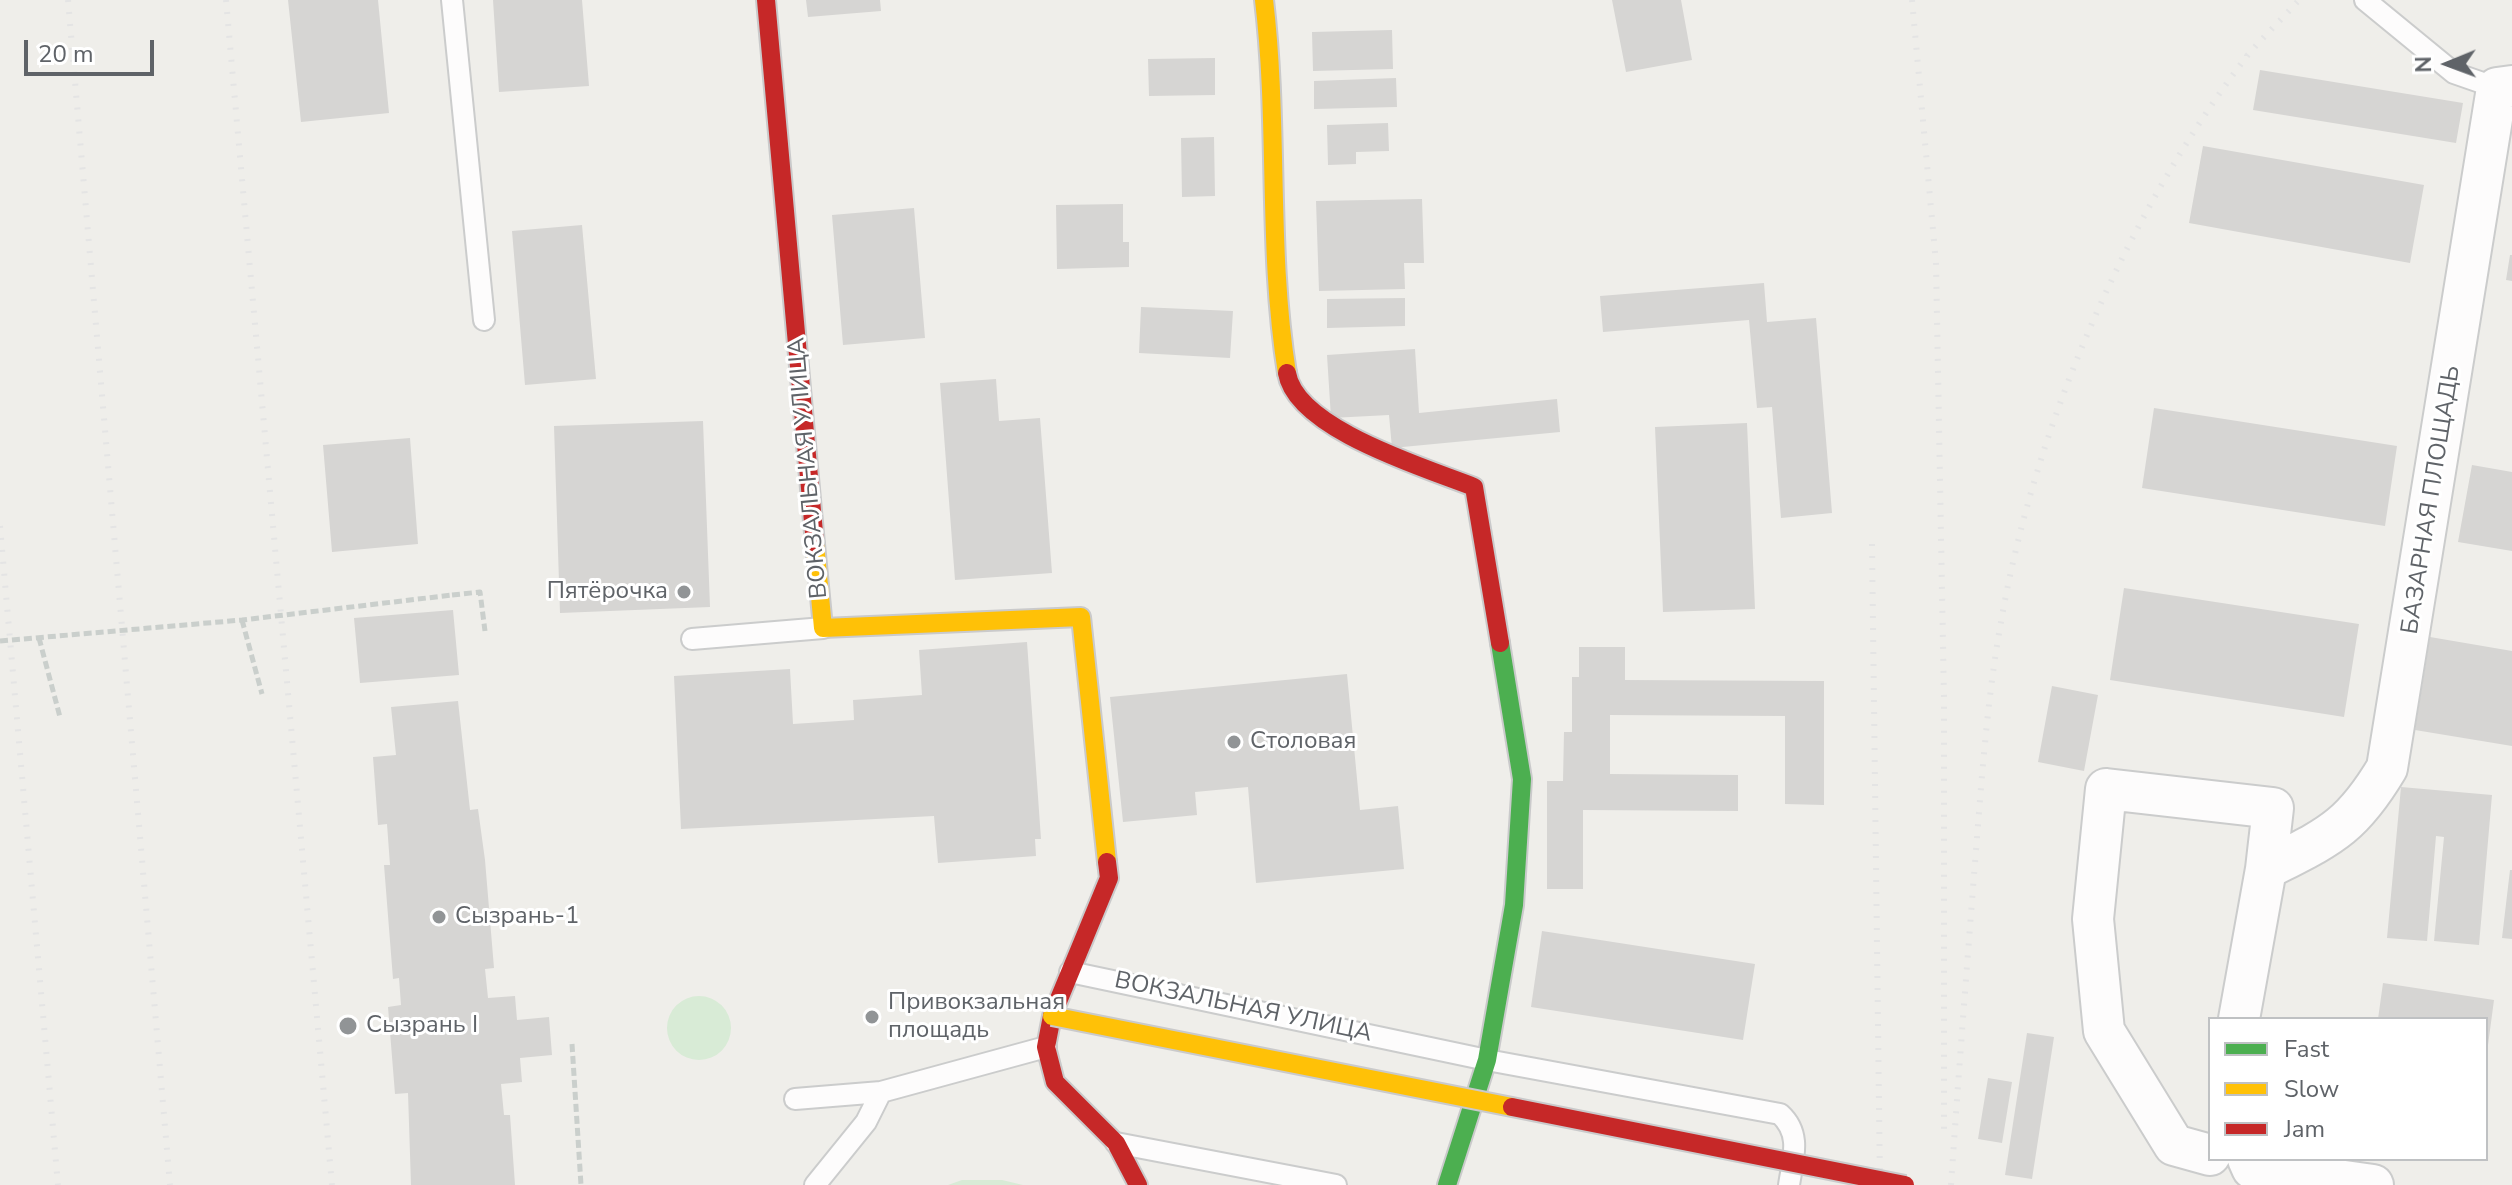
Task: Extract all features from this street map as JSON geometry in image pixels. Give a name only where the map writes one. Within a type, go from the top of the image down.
[{"type":"street","name":"ВОКЗАЛЬНАЯ УЛИЦА","points":[[766,0],[823,628],[1081,617],[1109,878],[1070,972]]},
{"type":"street","points":[[1264,0],[1272,68],[1279,325],[1289,387],[1304,405],[1358,440],[1474,487],[1522,779],[1515,847],[1514,905],[1487,1060],[1447,1185]]},
{"type":"street","name":"БАЗАРНАЯ ПЛОЩАДЬ","points":[[2266,869],[2338,832],[2369,797],[2387,768],[2504,87]]},
{"type":"street","points":[[2208,1154],[2174,1145],[2104,1031],[2093,919],[2106,789],[2273,808],[2266,869],[2239,1017]]},
{"type":"street","points":[[1070,972],[1052,1016],[1046,1047],[1055,1082],[1116,1143],[1138,1185]]},
{"type":"street","points":[[1052,1016],[1905,1185]]},
{"type":"street","points":[[2243,1168],[2373,1185]]},
{"type":"lane","points":[[452,0],[484,320]]},
{"type":"lane","points":[[2365,0],[2454,73],[2504,87]]},
{"type":"lane","points":[[692,639],[823,628]]},
{"type":"lane","name":"ВОКЗАЛЬНАЯ УЛИЦА","points":[[1070,972],[1487,1060],[1780,1114],[1793,1126],[1795,1142],[1789,1185]]},
{"type":"lane","points":[[795,1099],[881,1092],[1046,1047]]},
{"type":"lane","points":[[815,1185],[866,1122],[881,1092]]},
{"type":"lane","points":[[1116,1143],[1336,1185]]},
{"type":"path","points":[[0,641],[242,620],[480,592],[485,631]]},
{"type":"path","points":[[242,620],[262,694]]},
{"type":"path","points":[[39,638],[60,717]]},
{"type":"path","points":[[572,1044],[581,1185]]},
{"type":"green space","points":[[699,996],[717,1002],[725,1010],[731,1028],[725,1046],[717,1054],[699,1060],[681,1054],[673,1046],[667,1028],[673,1010],[681,1002]]},
{"type":"green space","points":[[962,1180],[1002,1180],[1023,1185],[948,1185]]},
{"type":"building","points":[[288,0],[378,0],[389,113],[301,122]]},
{"type":"building","points":[[493,0],[582,0],[589,86],[499,92]]},
{"type":"building","points":[[806,0],[880,0],[881,11],[808,17]]},
{"type":"building","points":[[1612,0],[1681,0],[1692,60],[1626,72]]},
{"type":"building","points":[[1392,30],[1393,69],[1313,71],[1312,32]]},
{"type":"building","points":[[1215,58],[1215,95],[1149,96],[1148,59]]},
{"type":"building","points":[[2260,70],[2463,103],[2456,143],[2253,110]]},
{"type":"building","points":[[1396,78],[1397,107],[1314,109],[1314,81]]},
{"type":"building","points":[[1388,123],[1389,151],[1356,152],[1356,164],[1328,165],[1327,125]]},
{"type":"building","points":[[1214,137],[1215,196],[1182,197],[1181,138]]},
{"type":"building","points":[[2203,146],[2424,185],[2410,263],[2189,223]]},
{"type":"building","points":[[1422,199],[1424,263],[1404,263],[1405,289],[1319,291],[1316,201]]},
{"type":"building","points":[[1123,204],[1123,242],[1129,242],[1129,267],[1057,269],[1056,205]]},
{"type":"building","points":[[914,208],[925,338],[843,345],[832,215]]},
{"type":"building","points":[[582,225],[596,379],[525,385],[512,231]]},
{"type":"building","points":[[2512,255],[2512,281],[2506,280]]},
{"type":"building","points":[[1764,283],[1767,322],[1816,318],[1832,513],[1781,518],[1772,407],[1757,408],[1749,320],[1603,332],[1600,296]]},
{"type":"building","points":[[1405,298],[1405,326],[1327,328],[1327,299]]},
{"type":"building","points":[[1141,307],[1233,311],[1230,358],[1139,353]]},
{"type":"building","points":[[1415,349],[1419,413],[1557,399],[1560,432],[1392,448],[1389,415],[1331,418],[1327,355]]},
{"type":"building","points":[[996,379],[999,421],[1040,418],[1052,573],[955,580],[940,383]]},
{"type":"building","points":[[2154,408],[2397,446],[2385,526],[2142,488]]},
{"type":"building","points":[[703,421],[710,607],[560,613],[554,426]]},
{"type":"building","points":[[1747,423],[1755,609],[1663,612],[1655,427]]},
{"type":"building","points":[[410,438],[418,544],[332,552],[323,445]]},
{"type":"building","points":[[2472,465],[2512,472],[2512,551],[2458,542]]},
{"type":"building","points":[[2124,588],[2359,624],[2344,717],[2110,680]]},
{"type":"building","points":[[453,610],[459,675],[360,683],[354,618]]},
{"type":"building","points":[[2430,637],[2512,651],[2512,746],[2415,730]]},
{"type":"building","points":[[1027,642],[1041,839],[1035,839],[1036,856],[938,863],[934,816],[681,829],[674,676],[790,669],[793,724],[854,720],[853,700],[922,695],[919,650]]},
{"type":"building","points":[[1579,647],[1625,647],[1625,680],[1824,681],[1824,805],[1785,804],[1785,716],[1610,715],[1610,774],[1738,775],[1738,811],[1583,810],[1583,889],[1547,889],[1547,781],[1563,781],[1564,732],[1572,732],[1572,677],[1579,677]]},
{"type":"building","name":"Столовая","points":[[1347,674],[1360,810],[1398,806],[1404,869],[1256,883],[1248,787],[1195,792],[1197,815],[1123,822],[1110,697]]},
{"type":"building","points":[[2052,686],[2098,695],[2084,771],[2038,762]]},
{"type":"building","name":"Сызрань-1","points":[[458,701],[470,810],[478,809],[485,860],[494,968],[485,969],[488,998],[515,996],[517,1020],[549,1017],[552,1055],[520,1058],[522,1082],[501,1084],[504,1115],[510,1115],[515,1185],[411,1185],[408,1093],[395,1094],[388,1007],[401,1005],[399,978],[393,979],[384,865],[390,865],[387,824],[378,825],[373,757],[396,755],[391,707]]},
{"type":"building","points":[[2401,787],[2492,795],[2479,945],[2434,941],[2444,837],[2436,836],[2427,941],[2387,938]]},
{"type":"building","points":[[2512,870],[2512,939],[2502,938]]},
{"type":"building","points":[[1542,931],[1755,964],[1743,1040],[1531,1007]]},
{"type":"building","points":[[2383,983],[2494,1000],[2488,1045],[2488,1017],[2378,1017]]},
{"type":"building","points":[[2027,1033],[2054,1037],[2032,1179],[2005,1175]]},
{"type":"building","points":[[1988,1078],[2012,1082],[2002,1143],[1978,1139]]},
{"type":"railway","points":[[68,0],[170,1185]]},
{"type":"railway","points":[[226,0],[332,1185]]},
{"type":"railway","points":[[1912,0],[1936,263],[1944,699],[1944,1133]]},
{"type":"railway","points":[[1951,1185],[1991,685],[2016,548],[2037,473],[2091,325],[2162,184],[2247,56],[2299,0]]},
{"type":"railway","points":[[0,526],[58,1185]]},
{"type":"railway","points":[[1872,544],[1880,1185]]},
{"type":"traffic: fast","points":[[1447,1185],[1487,1060],[1514,905],[1522,779],[1500,643]]},
{"type":"traffic: slow","points":[[1264,0],[1271,93],[1277,280],[1287,373]]},
{"type":"traffic: slow","points":[[815,544],[823,628],[1081,617],[1107,862]]},
{"type":"traffic: slow","points":[[1052,1016],[1512,1107]]},
{"type":"traffic: jam","points":[[766,0],[815,544]]},
{"type":"traffic: jam","points":[[1287,373],[1296,393],[1313,412],[1337,429],[1396,457],[1474,487],[1500,643]]},
{"type":"traffic: jam","points":[[1107,862],[1109,878],[1052,1016],[1046,1047],[1055,1082],[1116,1143],[1138,1185]]},
{"type":"traffic: jam","points":[[1512,1107],[1905,1185]]},
{"type":"place","name":"Пятёрочка","points":[[684,592]]},
{"type":"place","name":"Столовая","points":[[1234,742]]},
{"type":"place","name":"Сызрань-1","points":[[439,917]]},
{"type":"place","name":"Привокзальная площадь","points":[[872,1017]]},
{"type":"place","name":"Сызрань I","points":[[348,1026]]}]
